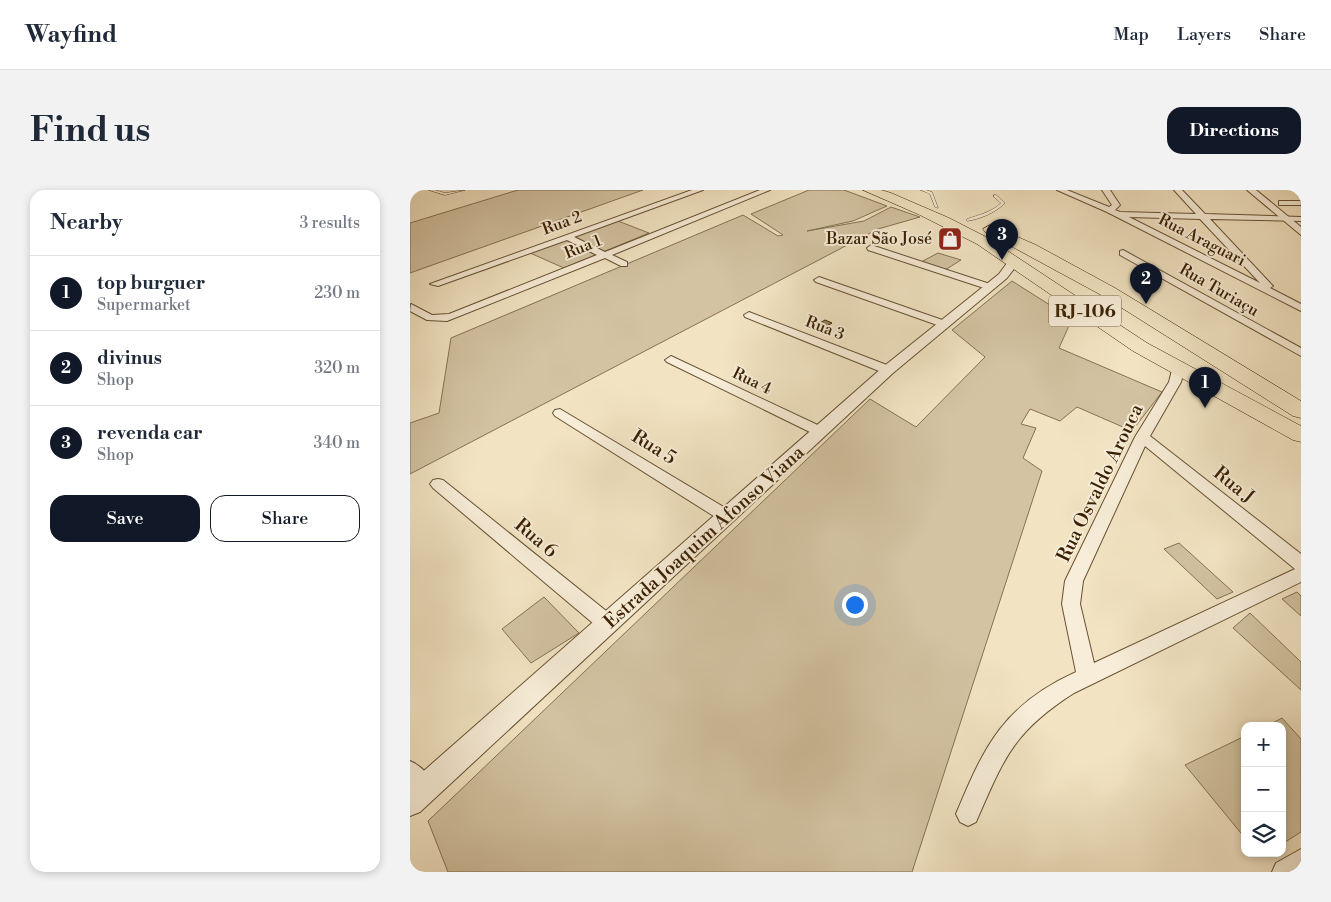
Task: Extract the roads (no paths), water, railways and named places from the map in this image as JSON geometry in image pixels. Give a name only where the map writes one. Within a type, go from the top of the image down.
[{"type":"highway","name":"RJ-106","points":[[869,190],[1032,248],[1301,411]]},
{"type":"highway","name":"RJ-106","points":[[885,190],[937,207],[973,227],[1002,275],[1034,276],[1120,335],[1178,370],[1299,435]]},
{"type":"highway","points":[[973,227],[1062,269],[1090,289],[1086,294],[1072,294],[1012,256],[973,227]]},
{"type":"highway","points":[[1264,389],[1230,372],[1120,306],[1110,304],[1097,306],[1098,312],[1104,318],[1122,330],[1299,435]]},
{"type":"street","points":[[670,190],[687,194]]},
{"type":"street","name":"Rua 1","points":[[412,307],[423,316],[432,319],[453,316],[722,204],[766,190]]},
{"type":"street","name":"Rua Araguari","points":[[1061,190],[1113,212],[1301,308]]},
{"type":"street","points":[[1106,190],[1116,205],[1113,212],[1301,219]]},
{"type":"street","points":[[1178,190],[1278,296]]},
{"type":"street","points":[[1251,190],[1301,232]]},
{"type":"street","points":[[1266,190],[1301,219]]},
{"type":"street","name":"Rua 2","points":[[435,284],[687,194],[698,193]]},
{"type":"street","points":[[1282,203],[1301,203]]},
{"type":"street","points":[[566,237],[624,264]]},
{"type":"street","points":[[871,248],[1002,275]]},
{"type":"street","name":"Rua Turiaçu","points":[[1123,253],[1301,353]]},
{"type":"street","points":[[1236,274],[1256,272]]},
{"type":"street","name":"Estrada Joaquim Afonso Viana","points":[[417,796],[819,431],[888,370],[1002,275]]},
{"type":"street","points":[[819,280],[944,324]]},
{"type":"street","name":"Rua 3","points":[[750,315],[888,370]]},
{"type":"street","name":"Rua 4","points":[[670,360],[819,431]]},
{"type":"street","name":"Rua Osvaldo Arouca","points":[[1088,676],[1072,604],[1074,581],[1142,437],[1175,382],[1178,370]]},
{"type":"street","name":"Rua 5","points":[[560,413],[726,516]]},
{"type":"street","name":"Rua J","points":[[1142,437],[1301,564]]},
{"type":"street","name":"Rua 6","points":[[438,484],[608,624]]},
{"type":"street","points":[[968,814],[992,759],[1006,736],[1021,719],[1040,704],[1067,686],[1301,574]]},
{"type":"street","points":[[410,772],[417,796]]},
{"type":"street","points":[[1285,872],[1301,861]]},
{"type":"lane","points":[[431,190],[445,194],[463,190]]},
{"type":"lane","points":[[923,190],[931,193],[937,207]]},
{"type":"lane","points":[[973,227],[1003,203],[995,196]]},
{"type":"place","name":"Bazar São José","points":[[950,239]]},
{"type":"place","name":"revenda car","points":[[1002,260]]},
{"type":"place","name":"divinus","points":[[1146,304]]},
{"type":"place","name":"top burguer","points":[[1205,408]]}]
